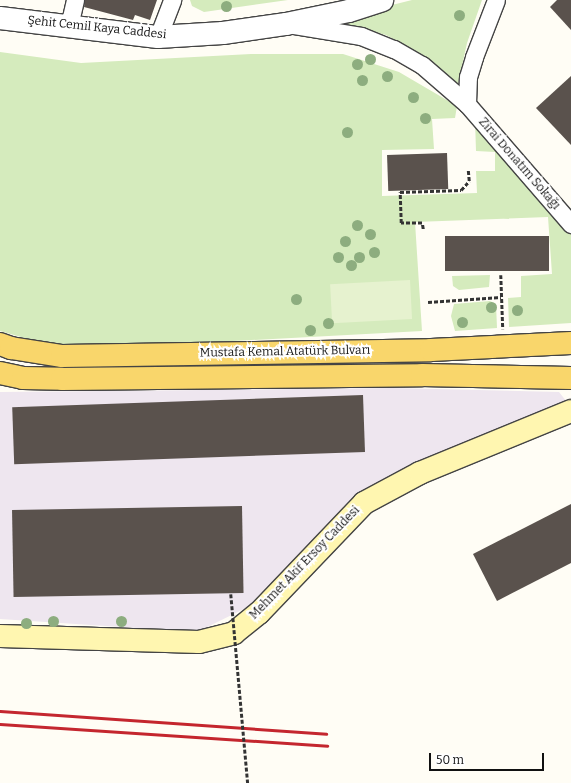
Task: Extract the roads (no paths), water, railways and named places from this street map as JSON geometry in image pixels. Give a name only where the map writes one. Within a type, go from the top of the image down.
[{"type":"main road","name":"Mustafa Kemal Atatürk Bulvarı","points":[[0,344],[11,348],[62,356],[504,347],[571,344]]},
{"type":"main road","name":"Mustafa Kemal Atatürk Bulvarı","points":[[0,373],[23,378],[62,379],[422,375],[571,378]]},
{"type":"main road","name":"Mehmet Akif Ersoy Caddesi","points":[[0,636],[199,642],[234,633],[259,613],[364,503],[420,473],[571,411]]},
{"type":"street","points":[[69,26],[75,0]]},
{"type":"street","points":[[158,37],[172,0]]},
{"type":"street","name":"Şehit Cemil Kaya Caddesi","points":[[0,18],[158,37],[223,33],[286,24],[350,11],[382,0]]},
{"type":"street","points":[[467,104],[468,77],[496,0]]},
{"type":"street","name":"Zirai Donatım Sokağı","points":[[286,24],[361,36],[394,49],[422,66],[467,104],[571,224]]},
{"type":"railway","points":[[0,711],[326,734]]},
{"type":"railway","points":[[0,724],[327,746]]}]
